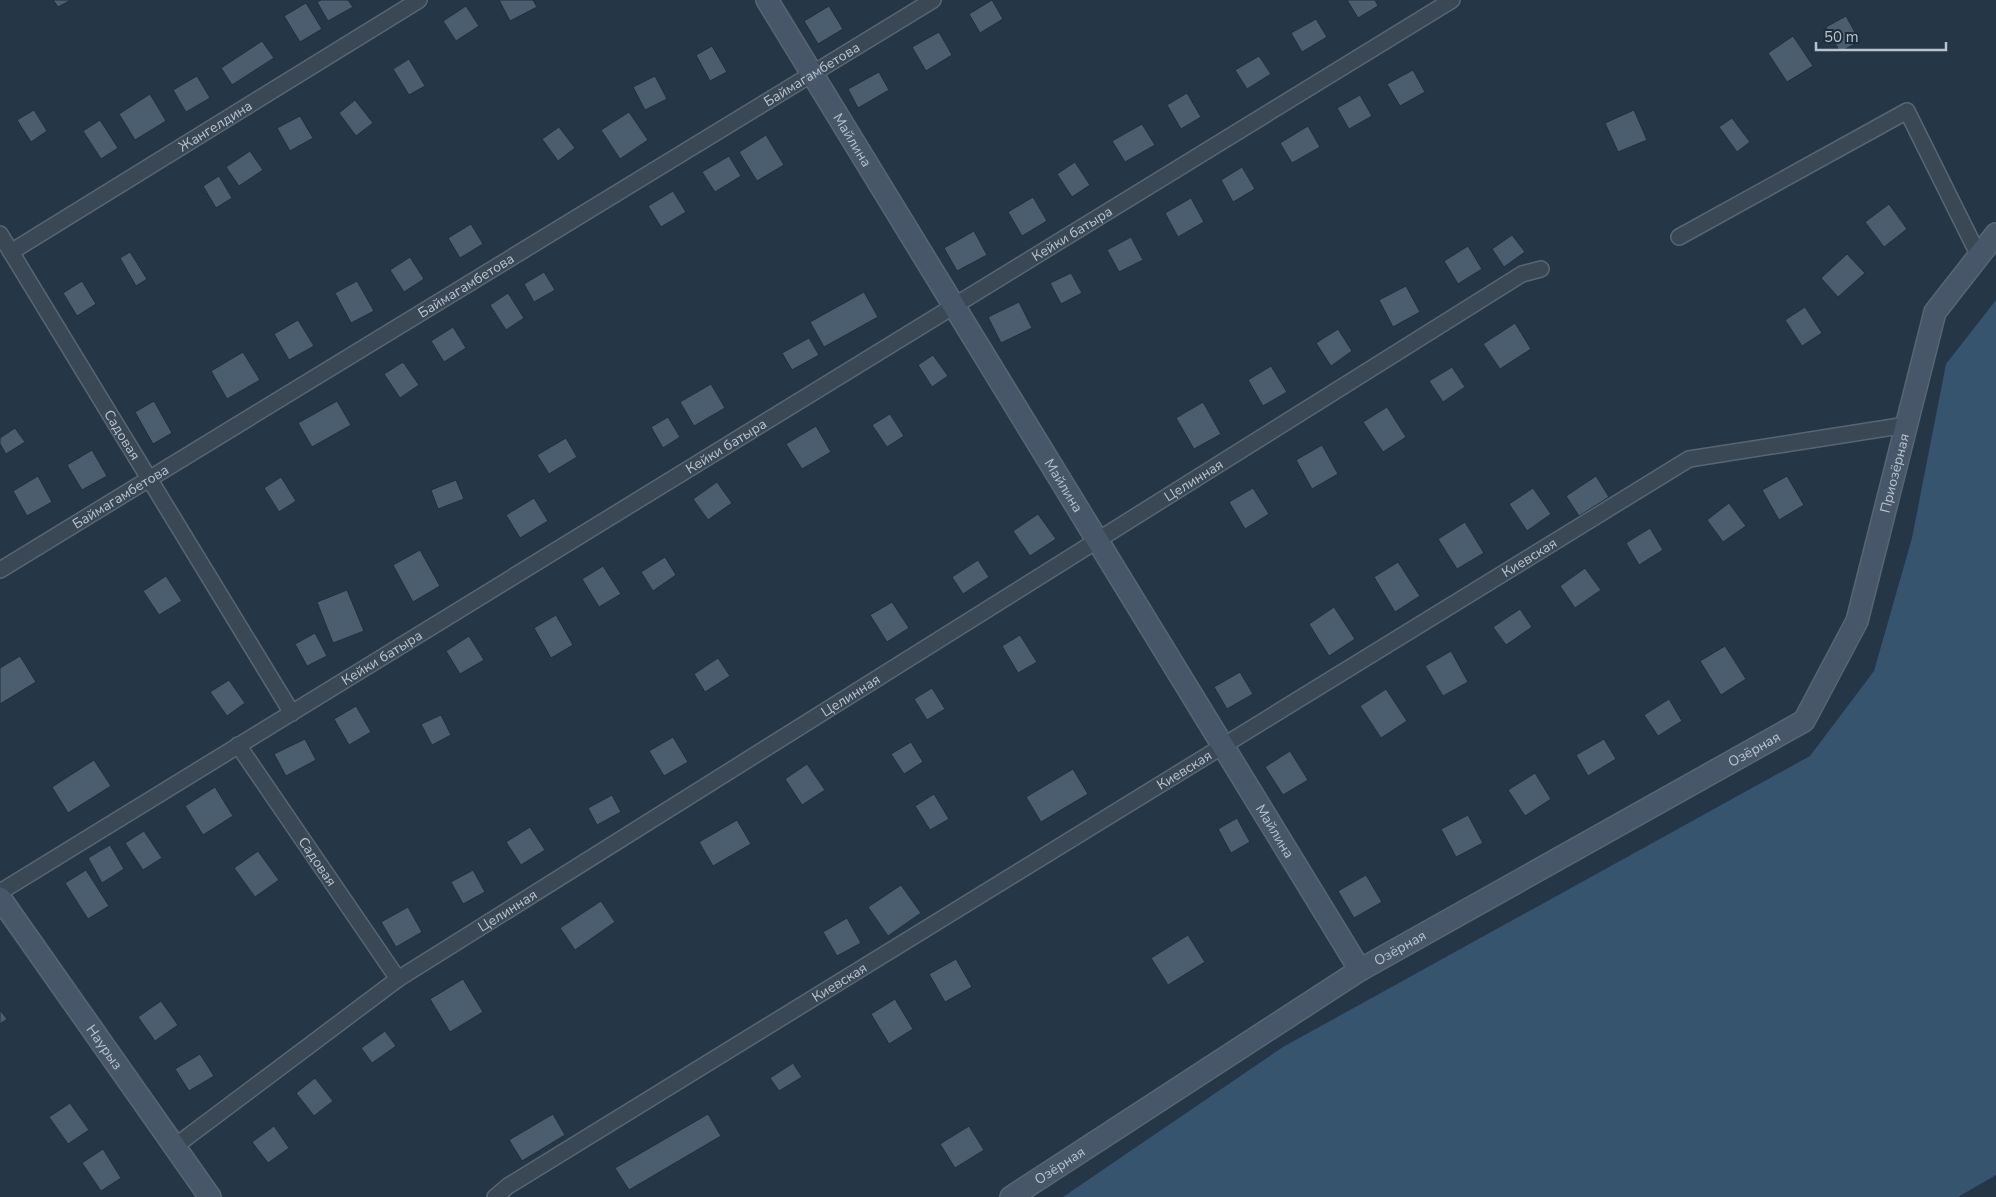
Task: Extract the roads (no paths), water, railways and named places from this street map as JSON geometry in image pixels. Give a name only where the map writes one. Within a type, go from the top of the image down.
[{"type":"street","name":"Жангелдина","points":[[11,252],[419,0]]},
{"type":"street","name":"Майлина","points":[[767,0],[1360,970]]},
{"type":"street","name":"Баймагамбетова","points":[[0,570],[933,0]]},
{"type":"street","name":"Кейки батыра","points":[[0,892],[1452,0]]},
{"type":"street","points":[[1679,237],[1907,111],[1979,256]]},
{"type":"street","name":"Садовая","points":[[0,234],[292,712]]},
{"type":"street","name":"Приозёрная","points":[[1804,721],[1857,621],[1934,312],[1996,234]]},
{"type":"street","name":"Целинная","points":[[174,1147],[398,979],[1522,274],[1541,269]]},
{"type":"street","name":"Киевская","points":[[495,1197],[508,1186],[1689,459],[1906,426]]},
{"type":"street","name":"Озёрная","points":[[1010,1197],[1360,970],[1804,721]]},
{"type":"street","name":"Садовая","points":[[238,745],[398,979]]},
{"type":"street","name":"Наурыз","points":[[0,898],[210,1197]]},
{"type":"water","points":[[1996,300],[1996,1175],[1958,1197],[1063,1197],[1283,1047],[1810,756],[1874,671],[1912,538],[1946,364]]}]
